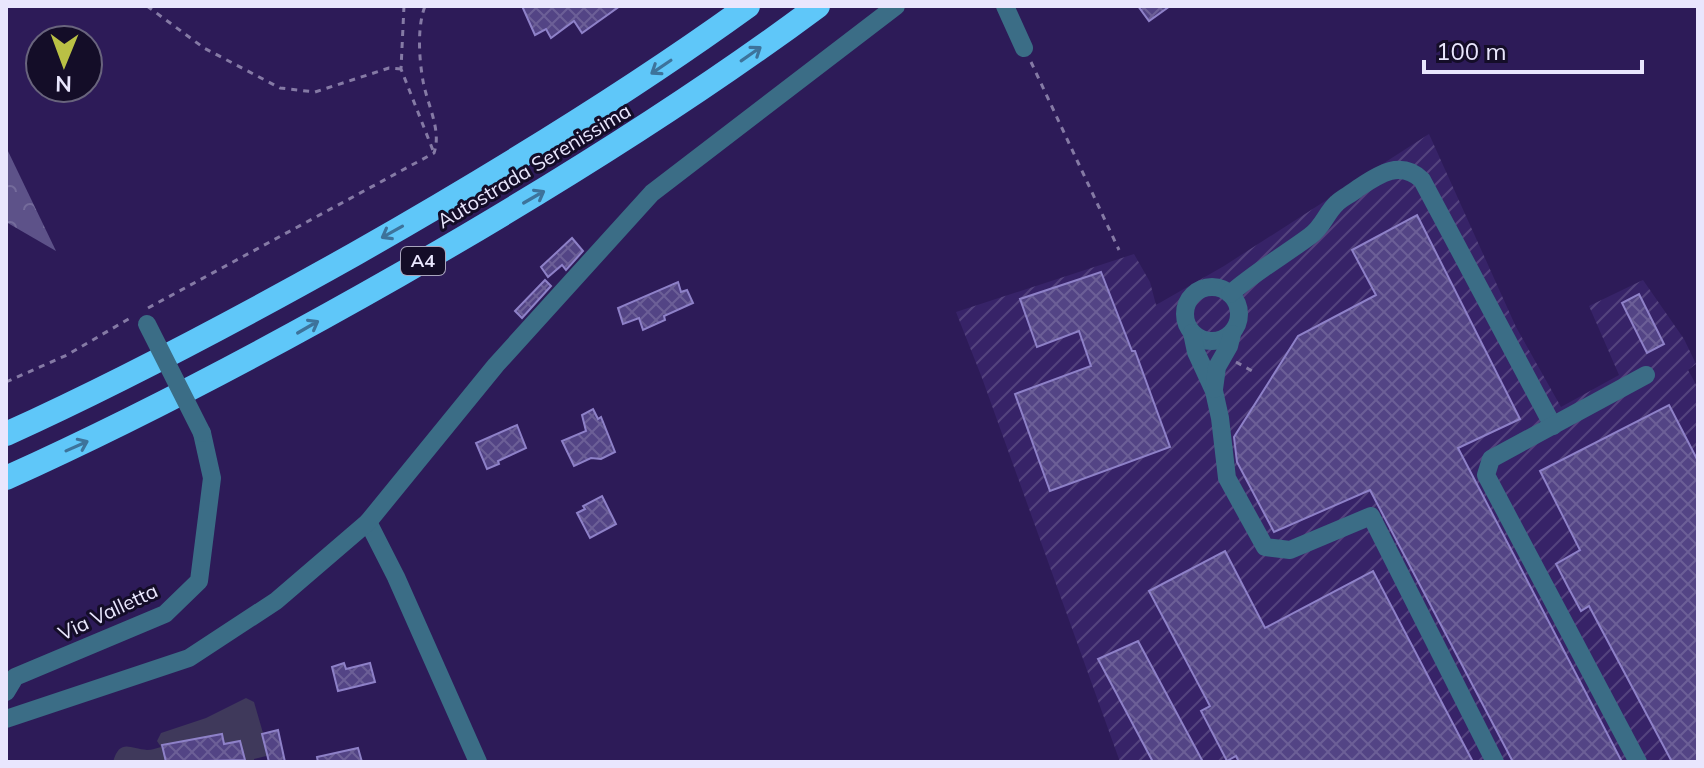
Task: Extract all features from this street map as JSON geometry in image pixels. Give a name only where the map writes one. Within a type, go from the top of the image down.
[{"type":"highway","name":"Autostrada Serenissima","points":[[6,434],[94,394],[184,347],[448,201],[607,103],[748,6]]},
{"type":"highway","name":"Autostrada Serenissima","points":[[6,478],[203,384],[493,221],[634,134],[818,6]]},
{"type":"street","points":[[6,719],[189,658],[276,601],[368,522],[496,365],[652,193],[896,6]]},
{"type":"street","points":[[1005,6],[1024,48]]},
{"type":"street","points":[[1230,294],[1252,274],[1312,235],[1323,225],[1335,204],[1378,175],[1403,169],[1414,172],[1422,180],[1553,426]]},
{"type":"street","points":[[1214,391],[1217,367],[1229,346],[1240,313],[1235,299],[1215,287],[1193,295],[1185,310],[1188,326],[1214,391],[1227,478],[1265,547],[1290,550],[1371,516],[1495,762]]},
{"type":"street","name":"Via Valletta","points":[[6,692],[15,677],[165,614],[199,581],[212,478],[202,433],[143,319]]},
{"type":"street","points":[[1192,333],[1212,342],[1232,334]]},
{"type":"street","points":[[1638,762],[1486,475],[1491,459],[1646,375]]},
{"type":"street","points":[[368,522],[396,577],[478,762]]},
{"type":"path","points":[[147,6],[204,48],[280,88],[315,92],[389,68],[401,69]]},
{"type":"path","points":[[404,6],[401,69],[434,153]]},
{"type":"path","points":[[6,382],[143,319],[434,153],[438,141],[422,78],[420,19],[425,6]]},
{"type":"path","points":[[1024,48],[1119,250]]},
{"type":"shaded area","points":[[1429,134],[1516,327],[1561,407],[1619,375],[1589,306],[1643,280],[1684,339],[1696,364],[1688,370],[1698,388],[1698,762],[1120,762],[956,312],[1134,254],[1150,282],[1156,305],[1224,266]]},
{"type":"shaded area","points":[[246,698],[254,702],[263,733],[278,730],[283,752],[254,759],[254,762],[113,762],[122,747],[147,750],[161,747],[157,741],[161,733],[206,718]]},
{"type":"green space","points":[[6,147],[56,251],[6,222]]},
{"type":"building","points":[[522,6],[620,6],[582,33],[574,21],[551,38],[546,29],[535,35]]},
{"type":"building","points":[[1138,6],[1170,6],[1149,21]]},
{"type":"building","points":[[1417,215],[1520,419],[1458,448],[1622,762],[1513,762],[1370,490],[1274,532],[1237,462],[1234,437],[1298,336],[1376,295],[1352,250]]},
{"type":"building","points":[[572,238],[583,251],[566,270],[562,265],[548,277],[541,267]]},
{"type":"building","points":[[1101,272],[1132,351],[1135,351],[1170,447],[1050,491],[1015,394],[1091,366],[1079,331],[1037,347],[1020,299]]},
{"type":"building","points":[[545,280],[551,286],[522,318],[515,311]]},
{"type":"building","points":[[678,282],[681,292],[687,290],[693,303],[643,330],[639,318],[623,324],[618,308]]},
{"type":"building","points":[[1639,294],[1664,344],[1647,353],[1622,303]]},
{"type":"building","points":[[1669,405],[1698,461],[1698,762],[1672,762],[1589,606],[1581,611],[1556,564],[1580,550],[1540,471]]},
{"type":"building","points":[[593,409],[598,419],[601,417],[615,452],[574,466],[562,441],[586,431],[582,415]]},
{"type":"building","points":[[517,425],[526,448],[487,469],[476,443]]},
{"type":"building","points":[[602,496],[616,524],[590,538],[577,513],[585,509],[583,506]]},
{"type":"building","points":[[1225,551],[1265,628],[1373,571],[1473,762],[1239,762],[1236,756],[1227,761],[1201,711],[1210,706],[1149,591]]},
{"type":"building","points":[[1138,641],[1203,762],[1153,762],[1098,659]]},
{"type":"building","points":[[344,663],[346,669],[370,663],[375,682],[338,691],[332,667]]},
{"type":"building","points":[[278,730],[285,762],[269,762],[262,734]]},
{"type":"building","points":[[222,734],[224,744],[240,741],[245,760],[166,762],[162,745]]},
{"type":"building","points":[[358,748],[362,762],[318,762],[317,757]]}]
